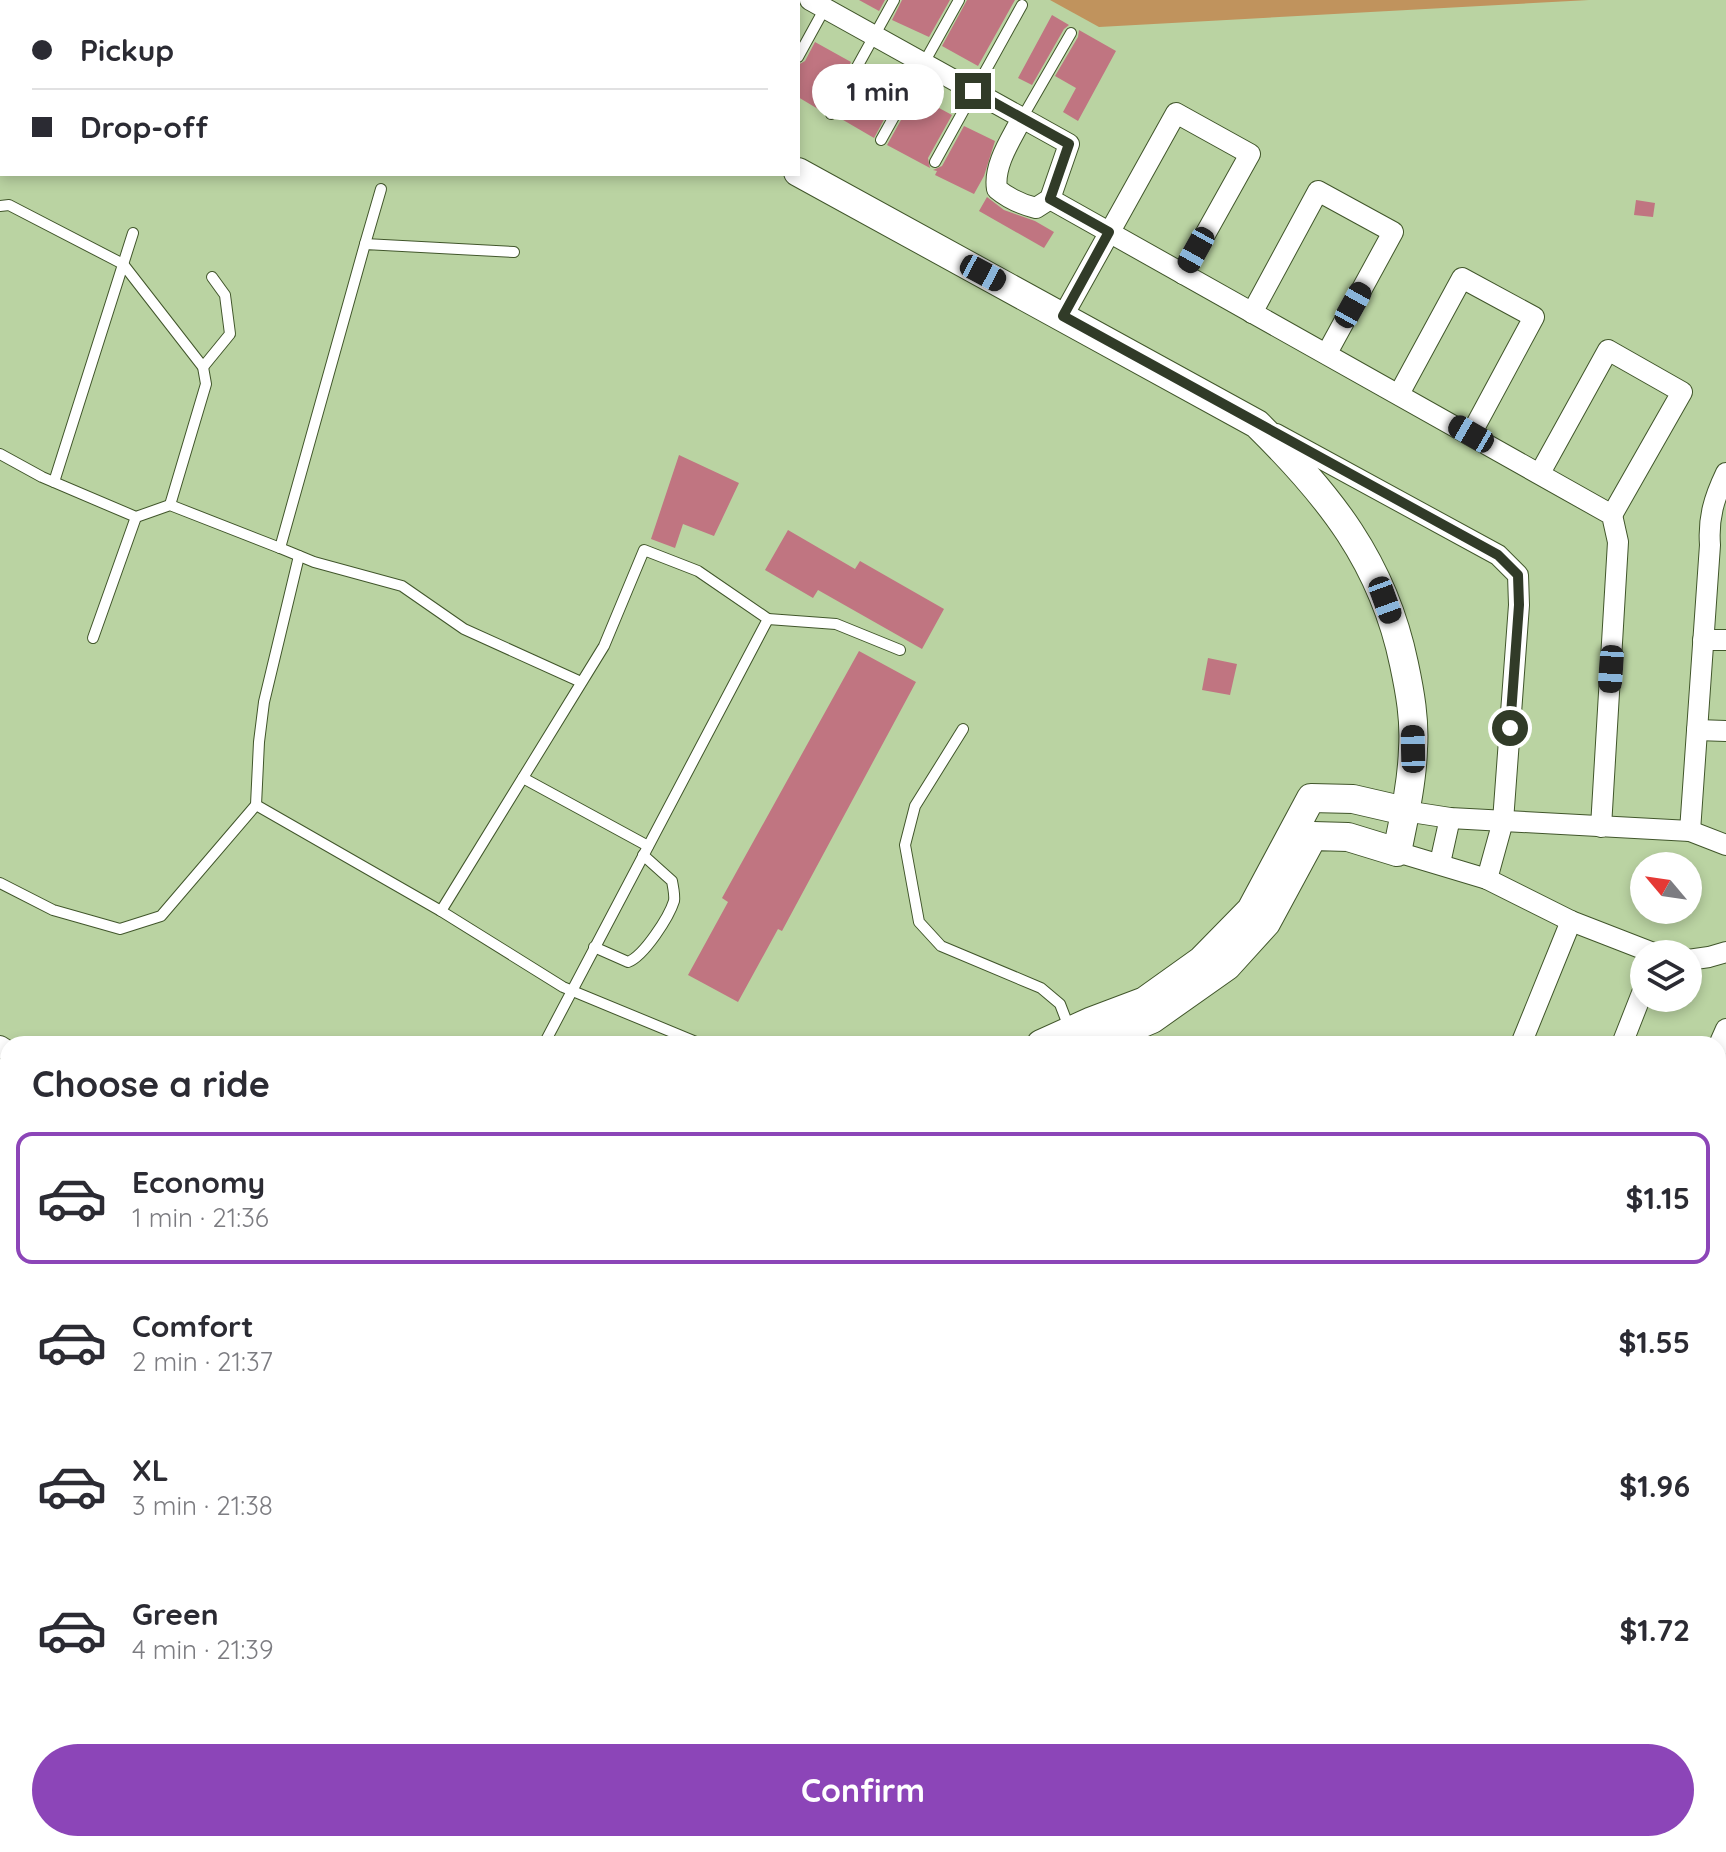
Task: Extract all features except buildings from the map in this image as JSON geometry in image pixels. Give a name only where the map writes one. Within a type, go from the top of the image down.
[{"type":"street","points":[[821,3],[1069,144],[1050,199],[1036,208],[1020,204],[997,189],[995,181],[1022,118]]},
{"type":"street","points":[[1063,316],[1176,113],[1250,154],[1183,274]]},
{"type":"street","points":[[800,173],[1498,555],[1518,575],[1519,605],[1503,821],[1487,879]]},
{"type":"street","points":[[1252,313],[1318,191],[1356,211],[1393,232],[1327,353]]},
{"type":"street","points":[[1050,199],[1612,515]]},
{"type":"street","points":[[1399,394],[1462,278],[1534,317],[1471,434]]},
{"type":"street","points":[[1540,473],[1608,350],[1682,392],[1612,515],[1618,542],[1601,827]]},
{"type":"street","points":[[1257,424],[1323,493],[1365,553],[1379,583],[1401,649],[1413,715],[1413,749],[1397,852]]},
{"type":"street","points":[[1690,831],[1703,640],[1718,545],[1709,524],[1714,498],[1726,473]]},
{"type":"street","points":[[1703,640],[1726,640]]},
{"type":"street","points":[[1697,730],[1726,731]]},
{"type":"street","points":[[1084,1036],[1145,1001],[1201,961],[1251,910],[1311,798],[1353,799],[1450,818],[1690,831],[1726,845]]},
{"type":"street","points":[[1440,863],[1450,818]]},
{"type":"street","points":[[1090,1036],[1152,1019],[1227,966],[1266,923],[1313,836],[1348,837],[1440,863],[1487,879],[1571,921],[1630,944]]},
{"type":"street","points":[[1524,1036],[1571,921]]},
{"type":"street","points":[[1702,958],[1726,952]]},
{"type":"street","points":[[1625,1036],[1635,1012]]},
{"type":"lane","points":[[831,114],[894,0]]},
{"type":"lane","points":[[881,140],[959,0]]},
{"type":"lane","points":[[800,52],[821,3]]},
{"type":"lane","points":[[935,162],[1022,5]]},
{"type":"lane","points":[[1022,118],[1071,33]]},
{"type":"lane","points":[[280,548],[381,189]]},
{"type":"lane","points":[[0,206],[9,205],[123,264],[203,367],[206,384],[170,505]]},
{"type":"lane","points":[[54,482],[133,233]]},
{"type":"lane","points":[[365,244],[514,252]]},
{"type":"lane","points":[[203,367],[230,334],[225,295],[212,277]]},
{"type":"lane","points":[[0,454],[54,482],[136,517],[170,505],[299,556],[402,586],[464,629],[581,682]]},
{"type":"lane","points":[[93,638],[136,517]]},
{"type":"lane","points":[[441,911],[604,646],[644,550],[698,571],[768,619],[836,624],[900,650]]},
{"type":"lane","points":[[0,883],[53,910],[120,929],[161,916],[256,805],[264,702],[299,556]]},
{"type":"lane","points":[[548,1036],[768,619]]},
{"type":"lane","points":[[963,729],[915,806],[905,845],[919,922],[941,946],[1041,988],[1060,1004],[1077,1036]]},
{"type":"lane","points":[[523,778],[645,850],[672,881],[674,900],[643,952],[628,962],[594,947]]},
{"type":"lane","points":[[256,805],[441,911],[571,991],[681,1036]]},
{"type":"shaded area","points":[[1050,0],[1589,0],[1099,27]]},
{"type":"route","points":[[973,91],[1069,144],[1050,199],[1109,232],[1063,316],[1498,555],[1518,575],[1519,605],[1510,728]]}]
